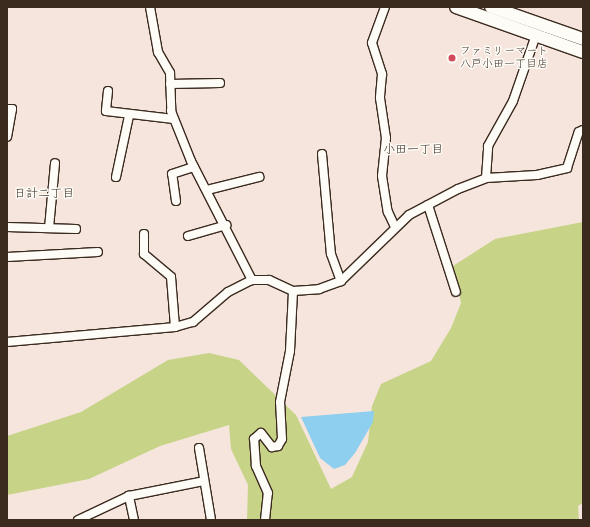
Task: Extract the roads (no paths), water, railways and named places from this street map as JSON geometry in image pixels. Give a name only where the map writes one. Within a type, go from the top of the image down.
[{"type":"street","points":[[150,7],[158,52],[170,73],[174,119],[194,167],[226,225],[252,280]]},
{"type":"street","points":[[384,7],[372,43],[382,74],[380,98],[386,138],[382,176],[388,212],[395,227]]},
{"type":"street","points":[[490,7],[583,39]]},
{"type":"street","points":[[462,8],[583,52]]},
{"type":"street","points":[[486,178],[488,146],[513,101],[536,35]]},
{"type":"street","points":[[170,84],[220,83]]},
{"type":"street","points":[[108,91],[106,111],[129,116],[174,119]]},
{"type":"street","points":[[7,109],[12,109],[7,138]]},
{"type":"street","points":[[116,177],[129,116]]},
{"type":"street","points":[[7,342],[175,327],[193,322],[228,292],[252,280],[269,280],[293,290],[319,289],[341,281],[395,227],[428,205],[486,178],[560,171],[567,168],[579,132],[583,130]]},
{"type":"street","points":[[322,154],[330,247],[341,281]]},
{"type":"street","points":[[49,228],[55,163]]},
{"type":"street","points":[[176,201],[172,174],[194,167]]},
{"type":"street","points":[[207,190],[259,177]]},
{"type":"street","points":[[428,205],[456,292]]},
{"type":"street","points":[[188,236],[226,225]]},
{"type":"street","points":[[7,228],[76,228]]},
{"type":"street","points":[[144,234],[144,254],[171,277],[175,327]]},
{"type":"street","points":[[7,257],[98,252]]},
{"type":"street","points":[[265,520],[268,493],[256,466],[254,439],[261,433],[272,447],[278,446],[282,439],[280,402],[290,351],[293,290]]},
{"type":"street","points":[[199,448],[211,520]]},
{"type":"street","points":[[78,520],[130,496],[204,481]]},
{"type":"street","points":[[130,496],[134,520]]},
{"type":"water","points":[[374,411],[373,422],[355,453],[345,465],[334,469],[320,458],[301,417]]},
{"type":"place","name":"ファミリーマート 八戸小田一丁目店","points":[[452,58]]},
{"type":"district","name":"小田一丁目","points":[[413,150]]},
{"type":"district","name":"日計二丁目","points":[[44,194]]}]
